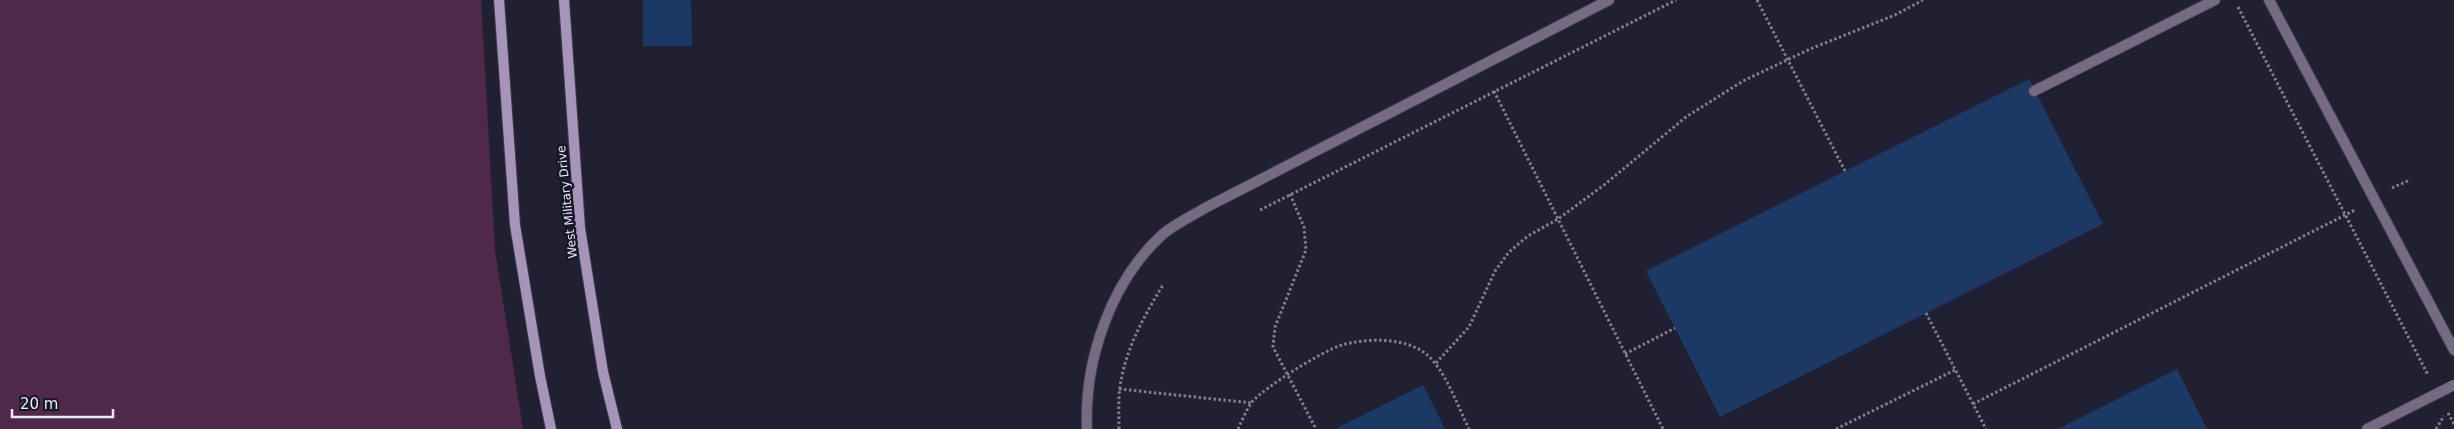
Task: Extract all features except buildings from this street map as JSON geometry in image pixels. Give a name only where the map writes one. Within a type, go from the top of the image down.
[{"type":"main road","points":[[499,0],[515,225],[540,376],[551,429]]},
{"type":"main road","name":"West Military Drive","points":[[564,0],[580,228],[603,372],[617,429]]},
{"type":"lane","points":[[1088,429],[1087,415],[1096,351],[1117,296],[1132,270],[1164,234],[1205,208],[1609,0]]},
{"type":"lane","points":[[2034,91],[2215,0]]},
{"type":"lane","points":[[2269,0],[2454,350]]},
{"type":"lane","points":[[2367,429],[2454,385]]},
{"type":"path","points":[[1260,210],[1676,0]]},
{"type":"path","points":[[1757,0],[1845,171]]},
{"type":"path","points":[[1436,362],[1469,327],[1495,271],[1509,252],[1528,236],[1558,219],[1604,185],[1686,117],[1743,81],[1788,60],[1895,16],[1923,0]]},
{"type":"path","points":[[2234,0],[2454,424]]},
{"type":"path","points":[[1494,92],[1663,429]]},
{"type":"path","points":[[1973,404],[2346,215],[2410,180]]},
{"type":"path","points":[[1290,194],[1304,227],[1306,250],[1275,327],[1273,347],[1316,429]]},
{"type":"path","points":[[1119,429],[1119,389],[1124,367],[1142,319],[1162,284]]},
{"type":"path","points":[[1926,313],[1986,429]]},
{"type":"path","points":[[1625,354],[1675,328]]},
{"type":"path","points":[[1238,429],[1252,403],[1287,375],[1341,346],[1373,341],[1395,341],[1424,352],[1436,362],[1469,429]]},
{"type":"path","points":[[1836,429],[1955,370]]},
{"type":"path","points":[[1119,389],[1252,403]]},
{"type":"path","points":[[2436,429],[2447,411]]},
{"type":"shaded area","points":[[0,0],[481,0],[495,250],[523,429],[0,429]]}]
